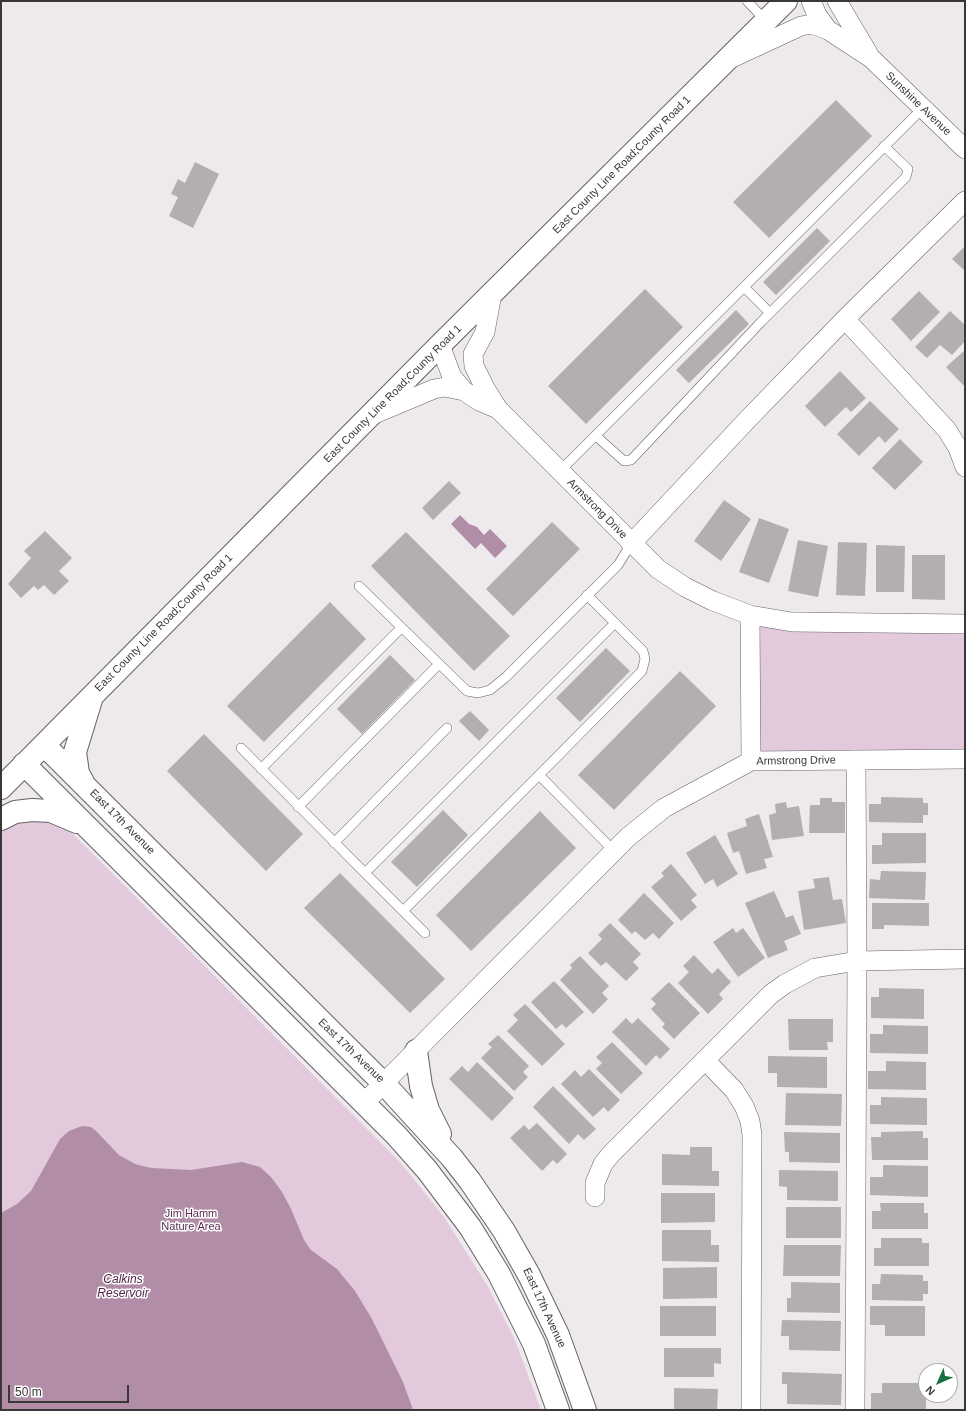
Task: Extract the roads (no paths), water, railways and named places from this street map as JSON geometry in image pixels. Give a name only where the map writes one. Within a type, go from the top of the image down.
[{"type":"main road","name":"East County Line Road;County Road 1","points":[[1,788],[440,345],[786,1]]},
{"type":"main road","points":[[86,786],[78,773],[75,752],[93,695]]},
{"type":"main road","name":"East 17th Avenue","points":[[44,745],[384,1084],[452,1158],[500,1225],[530,1275],[558,1336],[585,1410]]},
{"type":"main road","points":[[24,764],[364,1103],[427,1170],[470,1227],[486,1252],[524,1322],[539,1357],[558,1410]]},
{"type":"main road","points":[[1,819],[15,812],[32,810],[51,811],[77,822],[96,835]]},
{"type":"main road","points":[[416,1051],[421,1086],[428,1110],[452,1158]]},
{"type":"street","name":"Sunshine Avenue","points":[[811,1],[817,15],[828,30]]},
{"type":"street","name":"Sunshine Avenue","points":[[837,1],[871,58]]},
{"type":"street","name":"Sunshine Avenue","points":[[727,60],[801,26],[812,24],[828,30],[871,58],[965,149]]},
{"type":"street","points":[[631,544],[845,319],[965,201]]},
{"type":"street","name":"Armstrong Drive","points":[[492,294],[485,332],[473,354],[474,366],[498,409],[559,472],[658,569],[685,587],[713,601],[750,615],[792,622],[965,624]]},
{"type":"street","points":[[845,319],[947,430],[958,448],[965,467]]},
{"type":"street","name":"Armstrong Drive","points":[[440,345],[452,377],[464,391],[479,401],[498,409]]},
{"type":"street","name":"Armstrong Drive","points":[[372,415],[434,389],[445,387],[464,391]]},
{"type":"street","name":"Armstrong Drive","points":[[750,615],[751,761],[965,759]]},
{"type":"street","points":[[855,1410],[857,960],[856,760]]},
{"type":"street","points":[[364,1103],[628,837],[664,808],[751,761]]},
{"type":"street","points":[[595,1197],[595,1183],[603,1164],[611,1154],[758,1006],[785,984],[815,968],[857,960],[965,959]]},
{"type":"street","points":[[705,1060],[734,1090],[744,1106],[750,1121],[752,1135],[751,1410]]},
{"type":"lane","points":[[747,1],[766,21]]},
{"type":"lane","points":[[559,472],[922,108]]},
{"type":"lane","points":[[596,436],[624,461],[631,460],[770,313],[906,176],[908,169],[884,146]]},
{"type":"lane","points":[[744,288],[770,313]]},
{"type":"lane","points":[[359,586],[467,691],[478,693],[490,690],[506,677],[618,565],[631,544]]},
{"type":"lane","points":[[403,911],[642,671],[645,659],[643,651],[587,595]]},
{"type":"lane","points":[[365,873],[615,623]]},
{"type":"lane","points":[[261,769],[401,628]]},
{"type":"lane","points":[[298,807],[439,664]]},
{"type":"lane","points":[[334,843],[447,728]]},
{"type":"lane","points":[[241,748],[298,807],[425,932]]},
{"type":"lane","points":[[539,776],[614,851]]},
{"type":"water","points":[[460,515],[469,524],[477,527],[484,535],[490,529],[507,546],[495,558],[481,543],[475,549],[451,524]]},
{"type":"water","name":"Calkins Reservoir","points":[[82,1126],[91,1127],[119,1155],[135,1164],[151,1168],[191,1170],[242,1162],[260,1167],[271,1177],[282,1192],[304,1240],[311,1250],[337,1269],[355,1291],[372,1319],[403,1382],[413,1410],[1,1410],[1,1213],[17,1204],[31,1191],[60,1139],[69,1131]]},
{"type":"park label","name":"Jim Hamm Nature Area","points":[[191,1220]]}]
